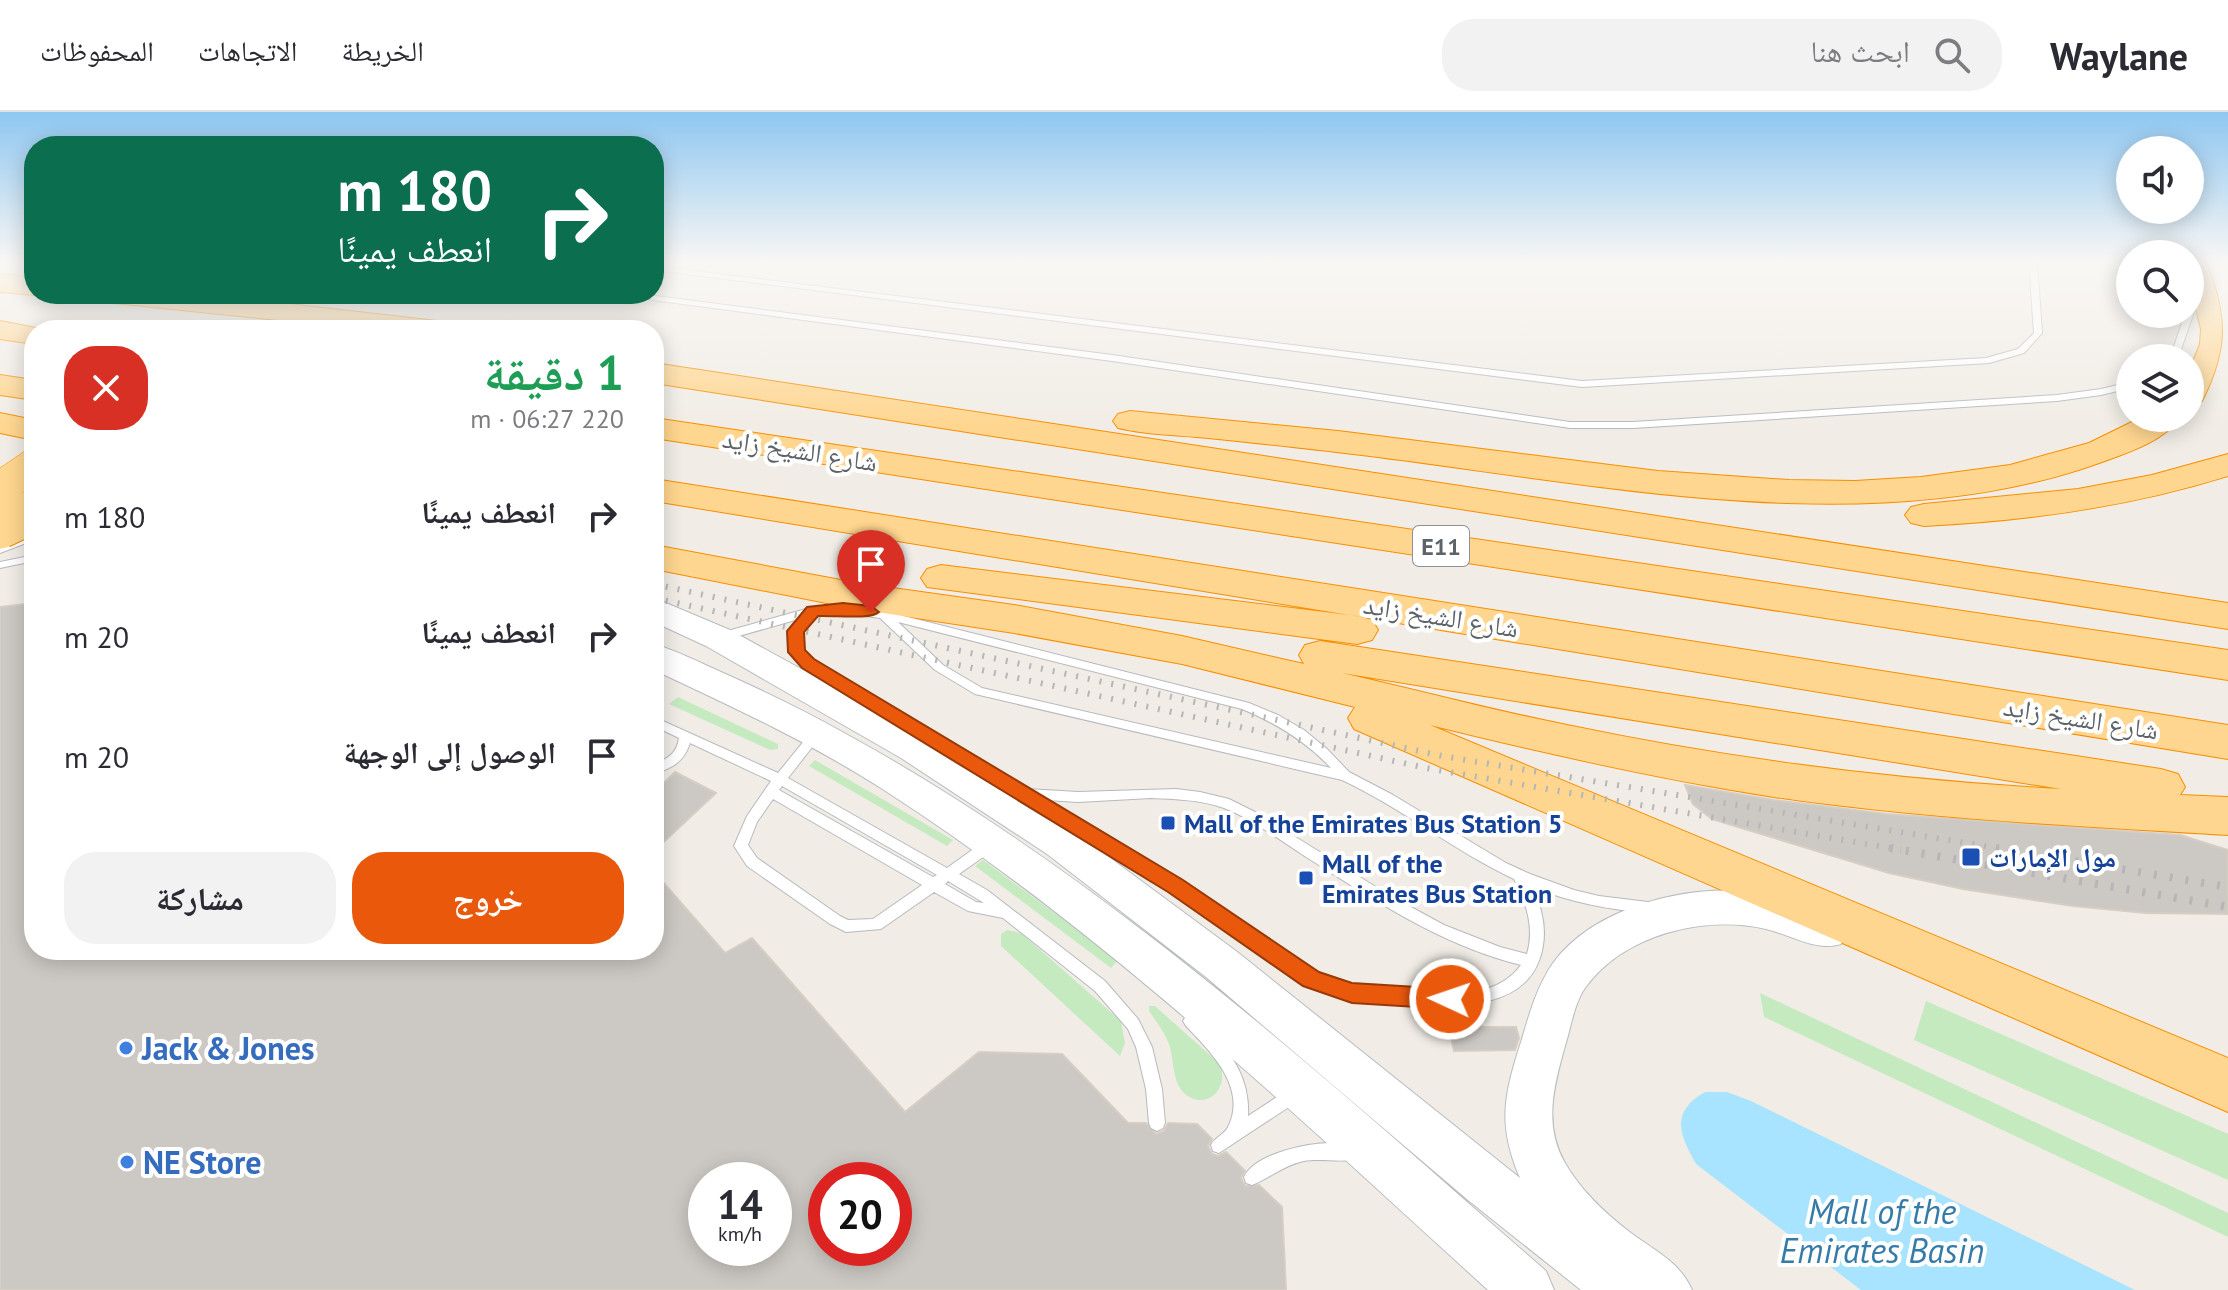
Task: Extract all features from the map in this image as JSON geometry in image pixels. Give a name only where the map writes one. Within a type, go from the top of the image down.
[{"type":"highway","points":[[343,317],[367,320]]},
{"type":"highway","points":[[2204,374],[2209,367],[2218,333],[2215,317]]},
{"type":"highway","points":[[0,330],[24,334]]},
{"type":"highway","points":[[664,363],[2051,590],[2228,616]]},
{"type":"highway","points":[[664,374],[1063,426],[1354,443],[1700,487],[1840,493],[1927,488],[2042,469],[2104,449],[2136,432]]},
{"type":"highway","points":[[0,385],[24,389]]},
{"type":"highway","points":[[664,386],[951,429],[1063,426],[1140,443],[1625,512],[1733,519],[1990,512],[2054,505],[2124,492],[2228,465]]},
{"type":"highway","points":[[0,423],[24,428]]},
{"type":"highway","name":"شارع الشيخ زايد","points":[[664,430],[2228,665]]},
{"type":"highway","points":[[0,471],[24,455]]},
{"type":"highway","points":[[0,487],[24,471]]},
{"type":"highway","name":"شارع الشيخ زايد","points":[[664,492],[2228,742]]},
{"type":"highway","points":[[0,527],[24,516]]},
{"type":"highway","points":[[672,536],[826,562],[1335,628],[1449,635],[1563,636]]},
{"type":"highway","points":[[664,559],[857,596],[1014,619],[1182,650],[1567,742],[1774,779],[1987,803],[2228,816]]},
{"type":"highway","points":[[826,562],[1098,620],[2228,797]]},
{"type":"highway","points":[[2051,590],[2228,596]]},
{"type":"highway","points":[[1014,619],[1255,680],[1382,722],[2228,1085]]},
{"type":"street","points":[[0,487],[24,491]]},
{"type":"street","points":[[0,507],[24,510]]},
{"type":"street","points":[[664,614],[718,638],[914,748],[1049,834],[1210,954],[1486,1183],[1624,1290]]},
{"type":"street","points":[[664,652],[681,643],[718,638]]},
{"type":"street","points":[[664,660],[817,734],[904,784],[994,843],[1167,990],[1301,1090],[1527,1290]]},
{"type":"street","points":[[1665,1290],[1588,1231],[1554,1192],[1533,1149],[1526,1107],[1528,1088],[1559,995],[1583,959],[1619,934],[1701,907],[1749,909],[1802,922],[2007,1007],[2108,1034]]},
{"type":"street","points":[[1301,1090],[1344,1066]]},
{"type":"lane","points":[[798,317],[1098,356],[1570,425],[1633,425],[2057,398],[2116,388]]},
{"type":"lane","points":[[1046,317],[1582,384],[1986,361],[2021,351],[2038,333],[2037,317]]},
{"type":"lane","points":[[0,550],[24,540]]},
{"type":"lane","points":[[0,565],[24,560]]},
{"type":"lane","points":[[718,638],[813,611],[843,608],[884,615],[1245,706],[1302,734],[1330,757],[1345,776]]},
{"type":"lane","points":[[813,611],[799,624],[793,638],[801,658],[1175,886],[1299,972],[1338,990],[1367,995],[1476,998],[1513,983],[1532,961],[1537,949],[1538,919],[1520,877]]},
{"type":"lane","points":[[884,615],[929,662],[951,678],[979,691],[1345,776],[1392,798],[1456,841],[1520,877],[1552,889],[1615,904],[1701,907]]},
{"type":"lane","points":[[664,726],[781,780],[991,900],[1002,913],[1100,986],[1133,1024],[1144,1047],[1154,1089],[1157,1123]]},
{"type":"lane","points":[[817,734],[772,792],[743,836],[741,846],[745,855],[846,926],[876,925],[994,843]]},
{"type":"lane","points":[[664,766],[680,755],[685,735]]},
{"type":"lane","points":[[772,792],[935,886],[983,911],[1002,913]]},
{"type":"lane","points":[[1020,792],[1061,797],[1185,795],[1226,804],[1436,930],[1483,949],[1532,961]]},
{"type":"lane","points":[[1167,990],[1233,1068],[1240,1085],[1242,1105],[1234,1134]]},
{"type":"lane","points":[[1219,1145],[1301,1090]]},
{"type":"lane","points":[[1252,1177],[1278,1159],[1313,1149],[1379,1159]]},
{"type":"green space","points":[[678,697],[778,744],[778,749],[770,750],[669,704]]},
{"type":"green space","points":[[815,760],[953,840],[947,846],[809,766]]},
{"type":"green space","points":[[983,860],[1118,960],[1111,968],[975,866]]},
{"type":"green space","points":[[1007,930],[1021,933],[1121,1021],[1125,1043],[1120,1056],[1001,946],[1001,934]]},
{"type":"green space","points":[[1760,993],[2228,1213],[2228,1237],[1764,1017]]},
{"type":"green space","points":[[1926,1001],[2228,1134],[2228,1180],[1914,1040]]},
{"type":"green space","points":[[1149,1006],[1155,1006],[1220,1064],[1221,1083],[1213,1096],[1199,1100],[1191,1098],[1179,1087],[1169,1044]]},
{"type":"water","name":"Mall of the Emirates Basin","points":[[1705,1092],[1727,1092],[1751,1101],[2135,1290],[1861,1290],[1696,1164],[1682,1133],[1682,1116],[1686,1107]]},
{"type":"building","points":[[24,604],[24,960],[664,960],[664,883],[725,953],[752,938],[905,1112],[979,1052],[1062,1054],[1128,1123],[1146,1123],[1156,1134],[1164,1131],[1168,1123],[1197,1124],[1212,1139],[1208,1146],[1212,1154],[1218,1156],[1226,1152],[1245,1171],[1241,1178],[1245,1186],[1259,1185],[1282,1207],[1286,1290],[0,1290],[0,607]]},
{"type":"building","points":[[675,772],[716,793],[664,842],[664,783]]},
{"type":"building","name":"مول الإمارات","points":[[1685,785],[1887,814],[2180,835],[2228,850],[2228,914],[2146,913],[2073,906],[1963,889],[1889,873],[1712,819],[1693,804]]},
{"type":"building","points":[[1449,1027],[1516,1027],[1519,1038],[1515,1050],[1454,1051]]},
{"type":"railway","points":[[0,475],[24,479]]},
{"type":"railway","points":[[664,586],[1442,756],[1999,849]]},
{"type":"railway","points":[[664,600],[1426,768],[1901,850]]},
{"type":"railway","points":[[1890,848],[2228,907]]},
{"type":"railway","points":[[1999,849],[2008,850]]},
{"type":"railway","points":[[1999,849],[2228,887]]},
{"type":"place","name":"Mall of the Emirates Bus Station 5","points":[[1168,823]]},
{"type":"place","name":"مول الإمارات","points":[[1971,857]]},
{"type":"place","name":"Mall of the Emirates Bus Station","points":[[1306,878]]},
{"type":"place","name":"Jack & Jones","points":[[126,1048]]},
{"type":"place","name":"NE Store","points":[[127,1162]]},
{"type":"route","points":[[871,612],[843,608],[813,611],[795,631],[796,652],[808,664],[1175,886],[1311,979],[1352,993],[1450,999]]}]
